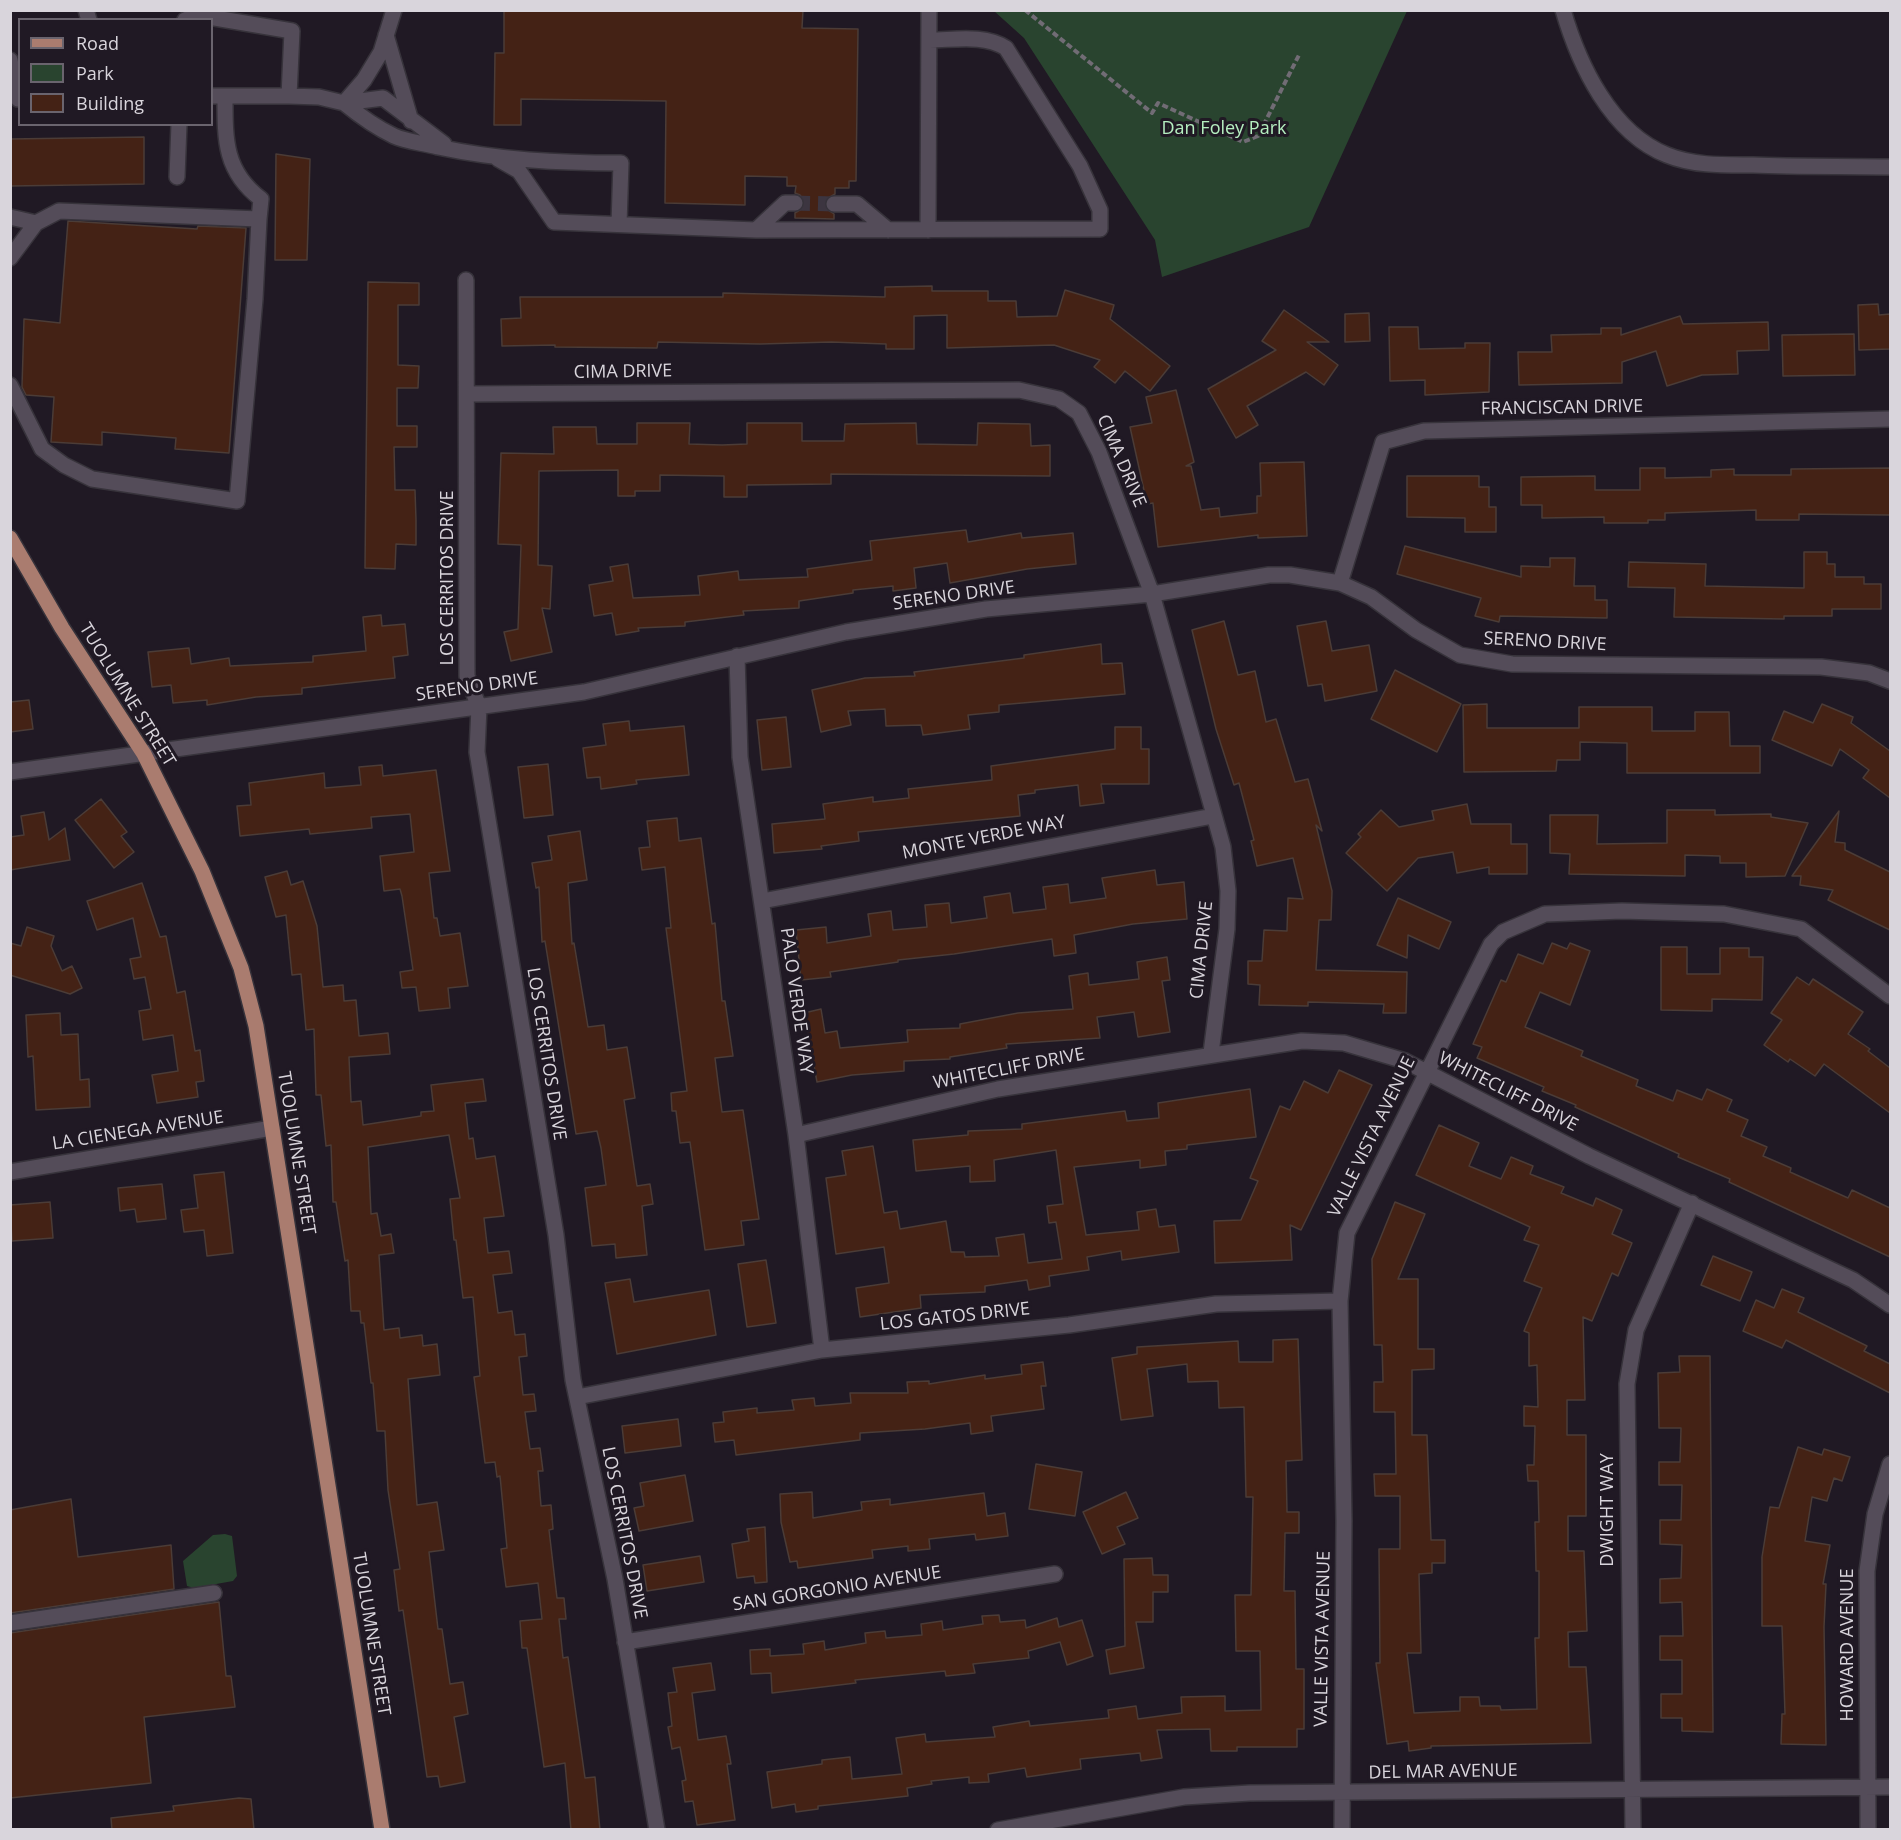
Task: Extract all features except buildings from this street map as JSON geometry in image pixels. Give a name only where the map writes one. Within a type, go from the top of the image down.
[{"type":"main road","name":"TUOLUMNE STREET","points":[[10,538],[63,628],[144,754],[202,871],[241,968],[256,1026],[273,1128],[382,1830]]},
{"type":"street","points":[[344,102],[364,80],[381,52],[394,10]]},
{"type":"street","points":[[928,230],[929,10]]},
{"type":"street","points":[[1563,10],[1576,46],[1602,96],[1629,132],[1666,155],[1703,164],[1890,167]]},
{"type":"street","points":[[190,18],[198,15],[292,32],[289,96]]},
{"type":"street","points":[[386,34],[411,121]]},
{"type":"street","points":[[498,159],[519,171],[554,222],[756,230],[1100,230],[1100,210],[1080,166],[1005,48],[996,42],[984,40],[930,40]]},
{"type":"street","points":[[10,60],[16,99]]},
{"type":"street","points":[[10,385],[42,449],[64,465],[92,479],[237,501],[255,299],[261,199],[246,188],[229,156],[218,96],[319,97],[344,102],[383,98],[452,150]]},
{"type":"street","points":[[344,102],[364,119],[396,137],[452,150],[498,159],[621,163],[619,224]]},
{"type":"street","points":[[177,177],[179,126]]},
{"type":"street","points":[[756,230],[785,203],[795,203]]},
{"type":"street","points":[[834,204],[857,204],[888,230]]},
{"type":"street","points":[[10,258],[36,223],[59,211],[259,219]]},
{"type":"street","points":[[10,217],[36,223]]},
{"type":"street","name":"LOS CERRITOS DRIVE","points":[[466,280],[468,676],[479,707],[477,752],[556,1235],[577,1397],[615,1579],[657,1830]]},
{"type":"street","name":"CIMA DRIVE","points":[[468,394],[1018,390],[1059,399],[1079,413],[1099,452],[1152,594],[1223,847],[1228,891],[1227,929],[1211,1053]]},
{"type":"street","name":"FRANCISCAN DRIVE","points":[[1340,583],[1383,442],[1424,431],[1890,419]]},
{"type":"street","name":"SERENO DRIVE","points":[[10,772],[584,692],[846,632],[986,609],[1152,594],[1269,575],[1290,575],[1340,583],[1371,597],[1437,643],[1461,655],[1486,661],[1512,664],[1821,667],[1869,672],[1890,681]]},
{"type":"street","name":"PALO VERDE WAY","points":[[737,656],[740,757],[795,1135],[822,1350]]},
{"type":"street","name":"MONTE VERDE WAY","points":[[762,901],[1213,816]]},
{"type":"street","name":"VALLE VISTA AVENUE","points":[[1342,1830],[1344,1521],[1340,1300],[1347,1233],[1425,1072],[1491,944],[1503,932],[1545,914],[1622,911],[1724,914],[1801,929],[1890,996]]},
{"type":"street","name":"WHITECLIFF DRIVE","points":[[795,1135],[998,1089],[1211,1053],[1302,1041],[1344,1043],[1405,1061],[1589,1156],[1853,1280],[1890,1305]]},
{"type":"street","name":"LA CIENEGA AVENUE","points":[[10,1172],[273,1128]]},
{"type":"street","name":"DWIGHT WAY","points":[[1633,1830],[1627,1384],[1636,1330],[1692,1203]]},
{"type":"street","name":"LOS GATOS DRIVE","points":[[577,1397],[822,1350],[1069,1325],[1216,1304],[1340,1300]]},
{"type":"street","name":"HOWARD AVENUE","points":[[1868,1830],[1867,1571],[1875,1514],[1890,1464]]},
{"type":"street","name":"SAN GORGONIO AVENUE","points":[[625,1642],[1055,1574]]},
{"type":"street","points":[[10,1623],[214,1593]]},
{"type":"street","name":"DEL MAR AVENUE","points":[[998,1830],[1049,1826],[1184,1797],[1250,1793],[1890,1787]]},
{"type":"path","points":[[1025,10],[1152,113],[1158,103],[1243,142],[1258,136],[1300,53]]},
{"type":"green space","name":"Dan Foley Park","points":[[994,11],[1407,11],[1309,227],[1162,277],[1155,240],[1024,38]]},
{"type":"green space","points":[[213,1535],[232,1536],[237,1576],[233,1581],[194,1588],[187,1586],[183,1561]]},
{"type":"tunnel","points":[[795,203],[834,204]]}]
